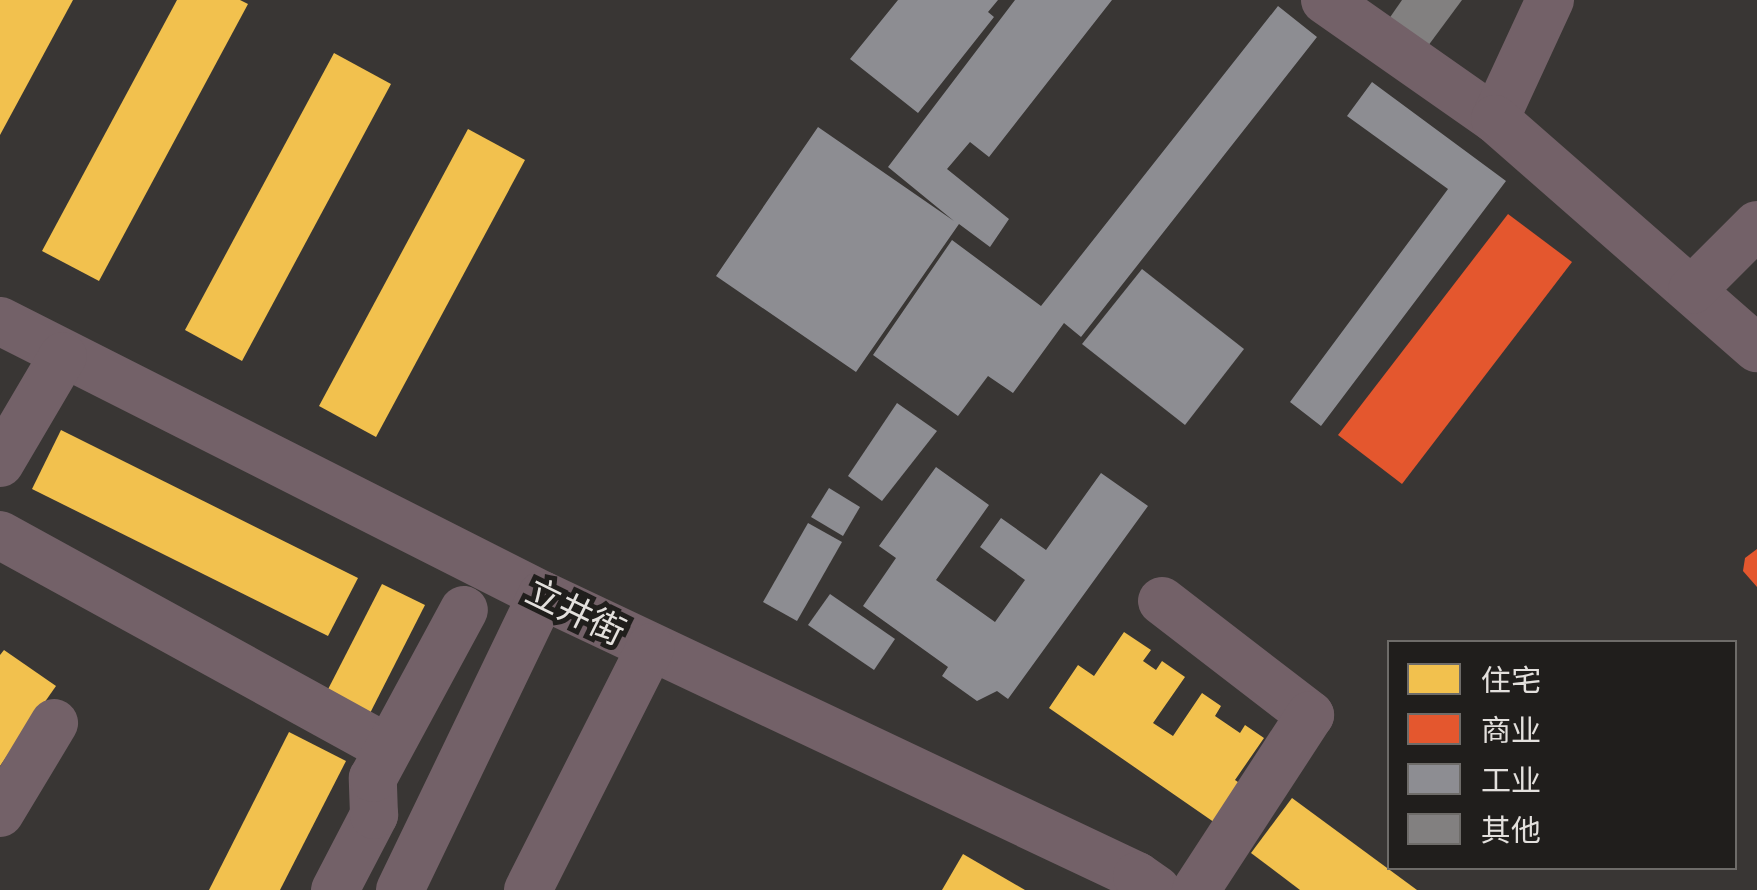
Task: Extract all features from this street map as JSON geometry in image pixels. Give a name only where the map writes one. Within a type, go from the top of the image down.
[{"type":"street","points":[[1326,0],[1495,119],[1757,348]]},
{"type":"street","points":[[1495,119],[1550,0]]},
{"type":"street","points":[[1692,290],[1757,225]]},
{"type":"street","name":"立井街","points":[[0,321],[542,595],[1137,876],[1157,890]]},
{"type":"street","points":[[0,464],[63,356]]},
{"type":"street","points":[[0,535],[388,748]]},
{"type":"street","points":[[400,890],[542,595]]},
{"type":"street","points":[[1162,601],[1310,715],[1196,890]]},
{"type":"street","points":[[335,890],[374,815],[373,778],[464,610]]},
{"type":"street","points":[[528,890],[651,647]]},
{"type":"street","points":[[0,813],[54,723]]},
{"type":"building: 住宅","points":[[0,0],[73,0],[0,135]]},
{"type":"building: 住宅","points":[[177,0],[240,0],[248,4],[99,281],[42,251]]},
{"type":"building: 住宅","points":[[334,53],[391,84],[242,361],[185,330]]},
{"type":"building: 住宅","points":[[468,129],[525,160],[376,437],[319,406]]},
{"type":"building: 住宅","points":[[61,430],[358,578],[328,636],[32,489]]},
{"type":"building: 住宅","points":[[382,584],[425,605],[365,723],[322,701]]},
{"type":"building: 住宅","points":[[1124,632],[1151,650],[1143,661],[1156,670],[1162,661],[1185,677],[1153,723],[1173,736],[1202,693],[1221,706],[1215,716],[1240,733],[1245,725],[1264,738],[1235,780],[1248,789],[1221,827],[1049,708],[1078,665],[1094,676]]},
{"type":"building: 住宅","points":[[4,650],[56,686],[0,766],[0,655]]},
{"type":"building: 住宅","points":[[289,732],[346,761],[280,890],[209,890]]},
{"type":"building: 住宅","points":[[1292,798],[1417,890],[1300,890],[1251,853]]},
{"type":"building: 住宅","points":[[963,854],[1025,890],[942,890]]},
{"type":"building: 商业","points":[[1508,214],[1572,262],[1402,484],[1338,435]]},
{"type":"building: 商业","points":[[1757,549],[1757,587],[1743,571],[1745,558]]},
{"type":"building: 工业","points":[[898,0],[998,0],[988,12],[994,17],[918,113],[850,59]]},
{"type":"building: 工业","points":[[1015,0],[1112,0],[989,157],[970,142],[947,169],[1009,219],[990,247],[959,224],[856,372],[716,276],[818,127],[954,221],[888,167]]},
{"type":"building: 工业","points":[[1278,6],[1317,37],[1081,337],[1064,323],[1013,393],[988,376],[958,416],[873,355],[952,240],[1041,306]]},
{"type":"building: 工业","points":[[1372,82],[1506,181],[1321,426],[1290,402],[1448,189],[1347,116]]},
{"type":"building: 工业","points":[[1142,269],[1244,349],[1185,425],[1082,344]]},
{"type":"building: 工业","points":[[897,403],[937,431],[882,501],[848,476]]},
{"type":"building: 工业","points":[[936,467],[989,505],[936,580],[995,622],[1025,580],[980,547],[1001,518],[1046,550],[1101,473],[1148,506],[1008,699],[997,691],[977,701],[942,676],[948,667],[863,606],[896,558],[879,546]]},
{"type":"building: 工业","points":[[829,488],[860,507],[843,536],[811,517]]},
{"type":"building: 工业","points":[[808,523],[842,542],[797,621],[763,602]]},
{"type":"building: 工业","points":[[830,594],[895,639],[874,670],[808,625]]},
{"type":"building: 其他","points":[[1402,0],[1462,0],[1422,54],[1384,26]]}]
